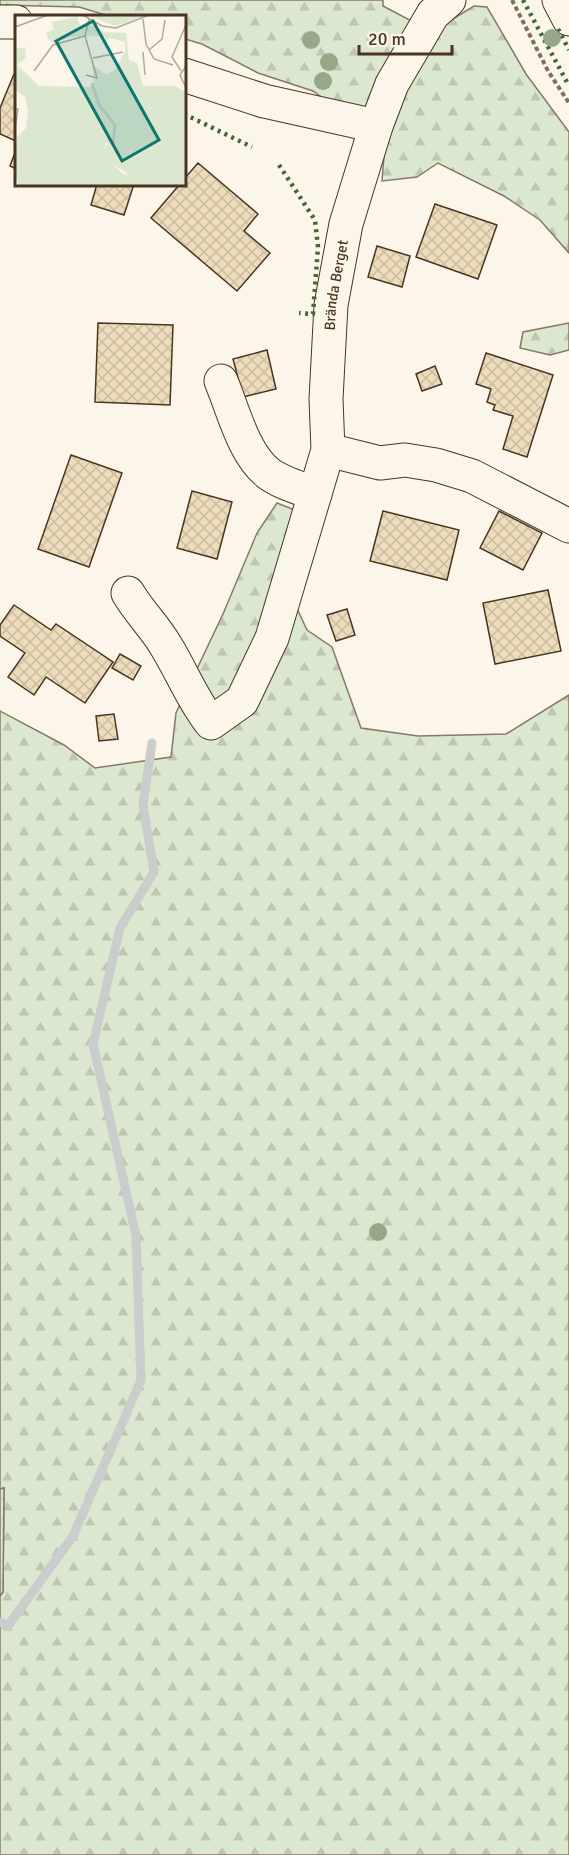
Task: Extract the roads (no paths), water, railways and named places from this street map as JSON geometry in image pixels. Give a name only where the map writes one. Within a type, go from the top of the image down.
[{"type":"street","name":"Brända Berget","points":[[128,593],[141,616],[164,642],[185,685],[211,723],[242,701],[272,638],[328,450],[326,399],[331,305],[346,224],[376,126],[392,84],[433,14],[449,0]]},
{"type":"street","points":[[559,0],[569,19]]},
{"type":"street","points":[[186,76],[264,101],[376,126]]},
{"type":"street","points":[[221,381],[244,436],[258,462],[267,472],[281,480],[315,494]]},
{"type":"street","points":[[328,450],[381,463],[405,460],[436,465],[472,476],[569,526]]},
{"type":"waterway","points":[[0,1622],[8,1626],[73,1536],[141,1380],[136,1236],[93,1044],[120,928],[154,872],[143,805],[152,743]]}]
